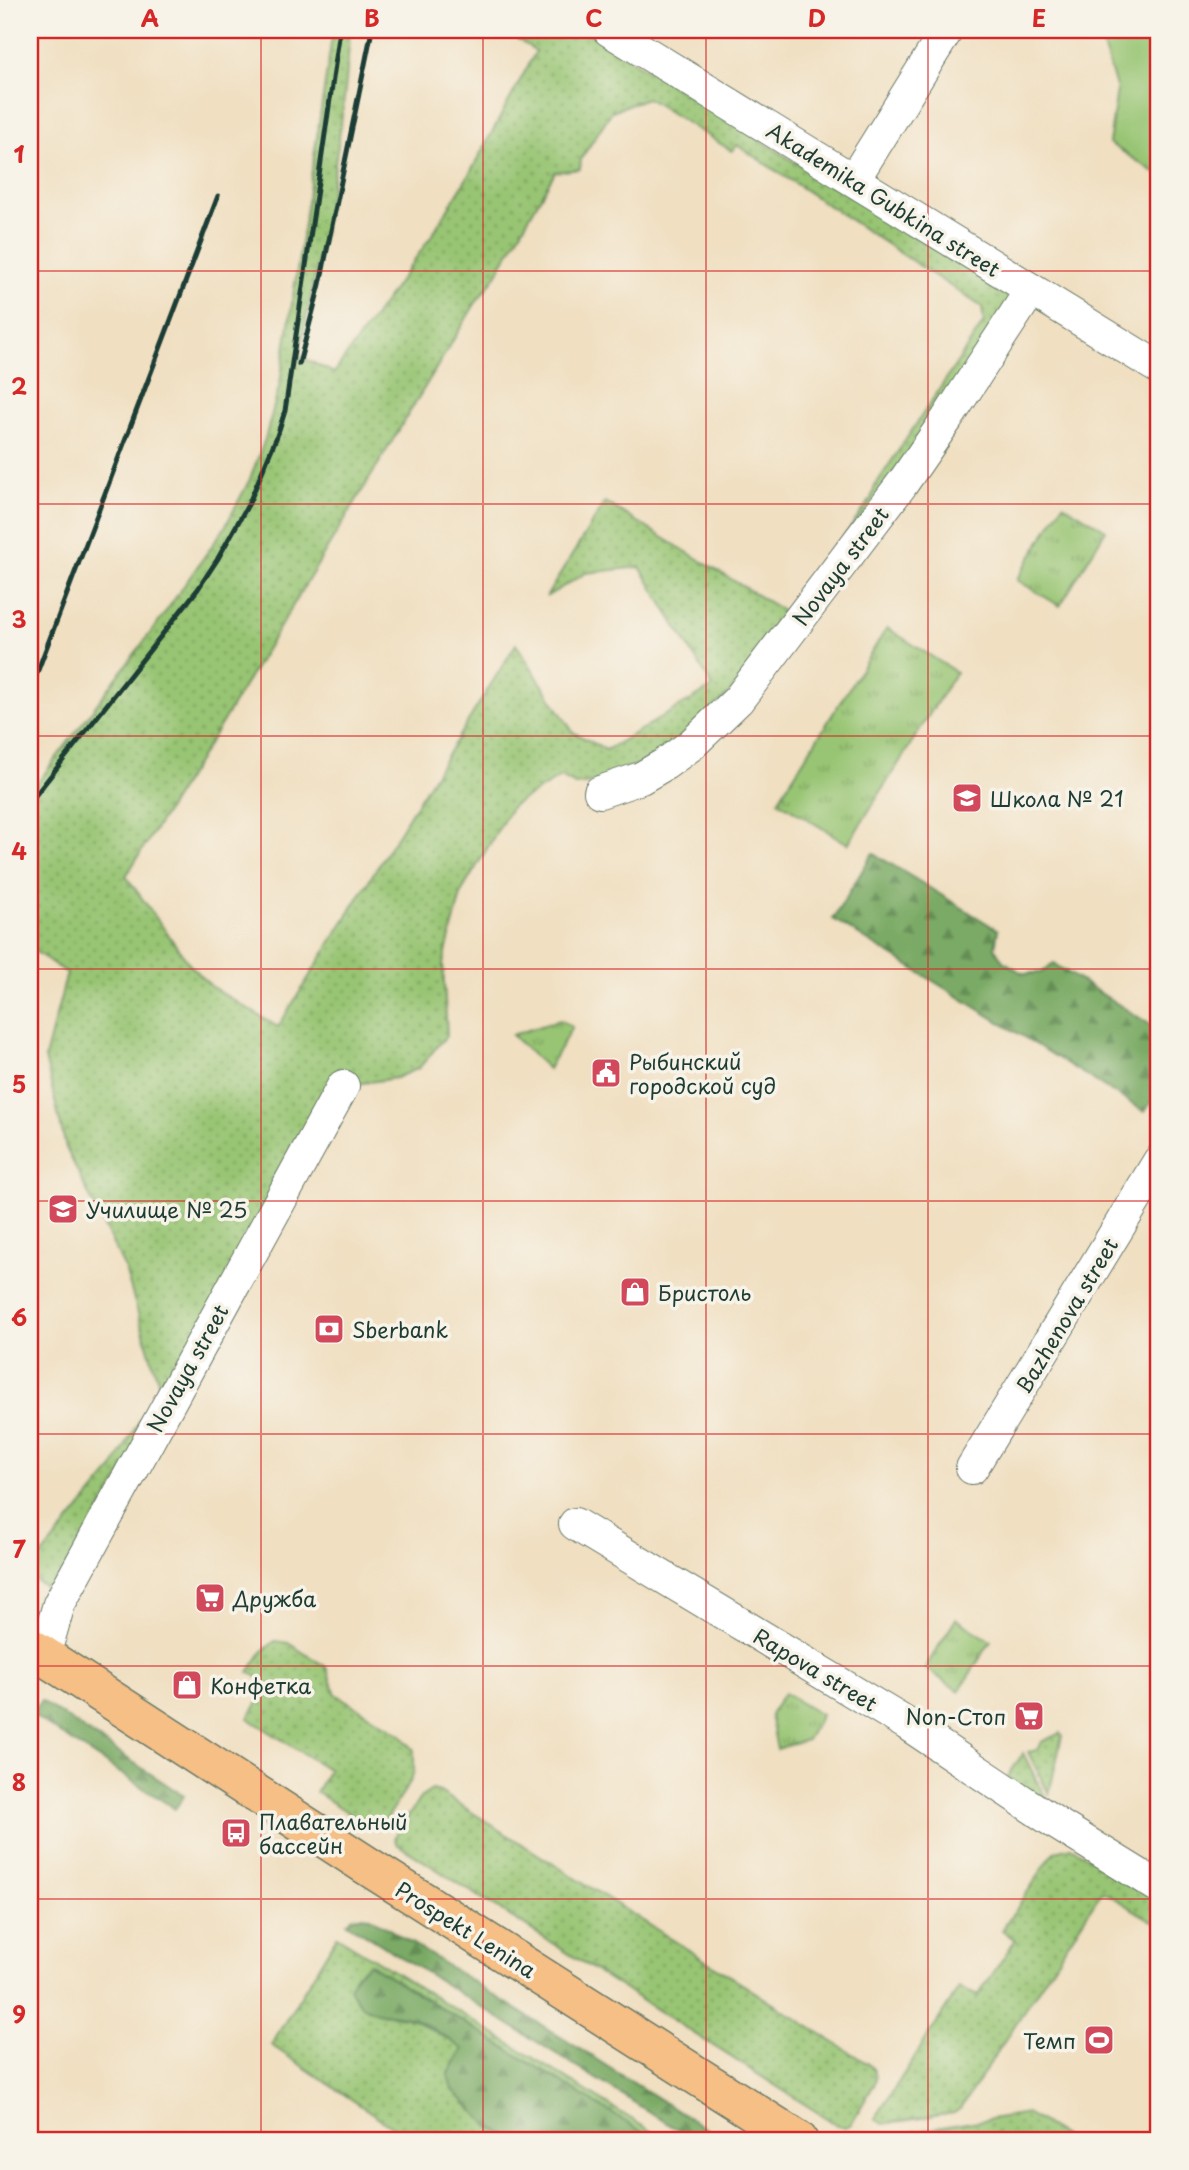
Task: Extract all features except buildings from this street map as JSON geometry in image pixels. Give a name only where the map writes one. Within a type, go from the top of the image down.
[{"type":"main road","name":"Prospekt Lenina","points":[[37,1651],[366,1865],[798,2140]]},
{"type":"street","name":"Akademika Gubkina street","points":[[609,30],[1159,368]]},
{"type":"street","points":[[854,179],[947,30]]},
{"type":"street","name":"Novaya street","points":[[600,792],[641,778],[665,764],[691,745],[738,700],[901,484],[1031,290]]},
{"type":"street","name":"Novaya street","points":[[37,1651],[59,1604],[343,1086]]},
{"type":"street","name":"Bazhenova street","points":[[972,1468],[1159,1161]]},
{"type":"street","name":"Rapova street","points":[[575,1524],[907,1724],[1057,1824],[1159,1887]]},
{"type":"green space","points":[[333,30],[350,30],[347,71],[330,194],[299,356],[334,373],[430,238],[470,173],[536,51],[503,30],[583,30],[1015,299],[939,415],[729,694],[661,755],[593,783],[575,785],[561,777],[512,806],[462,891],[443,964],[447,1035],[419,1068],[396,1078],[356,1084],[52,1591],[30,1577],[30,1566],[32,1567],[112,1470],[159,1385],[125,1269],[66,1148],[45,1058],[67,973],[30,948],[30,793],[157,624],[225,527],[250,479],[265,439],[280,384]],"holes":[[[647,98],[732,151],[737,145],[982,307],[984,322],[875,486],[871,499],[788,614],[605,502],[546,597],[586,573],[640,567],[713,687],[606,750],[573,732],[516,644],[278,1027],[212,987],[190,965],[126,876],[475,304],[495,277],[555,172],[580,169],[581,159],[612,111]]]},
{"type":"green space","points":[[1098,30],[1159,30],[1159,175],[1109,143],[1117,90]]},
{"type":"green space","points":[[1063,504],[1106,530],[1060,606],[1017,580]]},
{"type":"green space","points":[[887,628],[956,672],[848,844],[778,801]]},
{"type":"green space","points":[[873,853],[998,930],[995,948],[1002,960],[1022,973],[1040,973],[1054,964],[1159,1030],[1159,1090],[1145,1112],[833,919]]},
{"type":"green space","points":[[560,1020],[572,1027],[548,1069],[512,1035]]},
{"type":"green space","points":[[956,1619],[991,1641],[959,1691],[925,1668]]},
{"type":"green space","points":[[275,1641],[288,1643],[326,1667],[336,1694],[401,1735],[414,1750],[414,1771],[410,1782],[384,1823],[377,1829],[316,1792],[329,1770],[248,1718],[269,1685],[249,1672],[263,1651]]},
{"type":"green space","points":[[784,1693],[821,1715],[807,1740],[777,1749],[770,1715]]},
{"type":"green space","points":[[41,1701],[184,1796],[175,1809],[32,1715]]},
{"type":"green space","points":[[1060,1733],[1062,1736],[1049,1794],[1028,1752],[1037,1750],[1041,1742]]},
{"type":"green space","points":[[1023,1753],[1046,1799],[1007,1778]]},
{"type":"green space","points":[[432,1790],[440,1792],[868,2064],[875,2072],[875,2083],[851,2124],[846,2127],[839,2126],[397,1844],[394,1838],[420,1798]]},
{"type":"green space","points":[[1071,1847],[1159,1897],[1159,1925],[1102,1891],[961,2108],[954,2113],[883,2124],[875,2119],[959,1988],[978,1996],[1015,1940],[1002,1930],[1050,1858],[1056,1851]]},
{"type":"green space","points":[[353,1917],[370,1917],[724,2140],[694,2140],[347,1923]]},
{"type":"green space","points":[[337,1936],[665,2140],[637,2140],[642,2132],[370,1964],[376,2013],[412,2018],[464,2049],[448,2075],[490,2127],[516,2140],[412,2140],[271,2045]]},
{"type":"green space","points":[[369,1964],[642,2132],[637,2140],[516,2140],[490,2127],[452,2089],[448,2075],[463,2049],[424,2024],[400,2015],[375,2012],[361,2005],[355,1998],[349,1988],[357,1973]]},
{"type":"green space","points":[[1027,2113],[1069,2140],[900,2140],[892,2135]]},
{"type":"railway","points":[[30,802],[198,589],[249,503],[277,436],[285,411],[340,30]]},
{"type":"railway","points":[[299,364],[320,284],[372,30]]},
{"type":"railway","points":[[30,691],[218,196]]},
{"type":"place","name":"Школа № 21","points":[[967,798]]},
{"type":"place","name":"Рыбинский городской суд","points":[[606,1073]]},
{"type":"place","name":"Училище № 25","points":[[63,1209]]},
{"type":"place","name":"Бристоль","points":[[635,1292]]},
{"type":"place","name":"Sberbank","points":[[329,1329]]},
{"type":"place","name":"Дружба","points":[[210,1598]]},
{"type":"place","name":"Конфетка","points":[[187,1685]]},
{"type":"place","name":"Non-Стоп","points":[[1029,1716]]},
{"type":"place","name":"Плавательный бассейн","points":[[236,1833]]},
{"type":"place","name":"Темп","points":[[1099,2040]]}]
